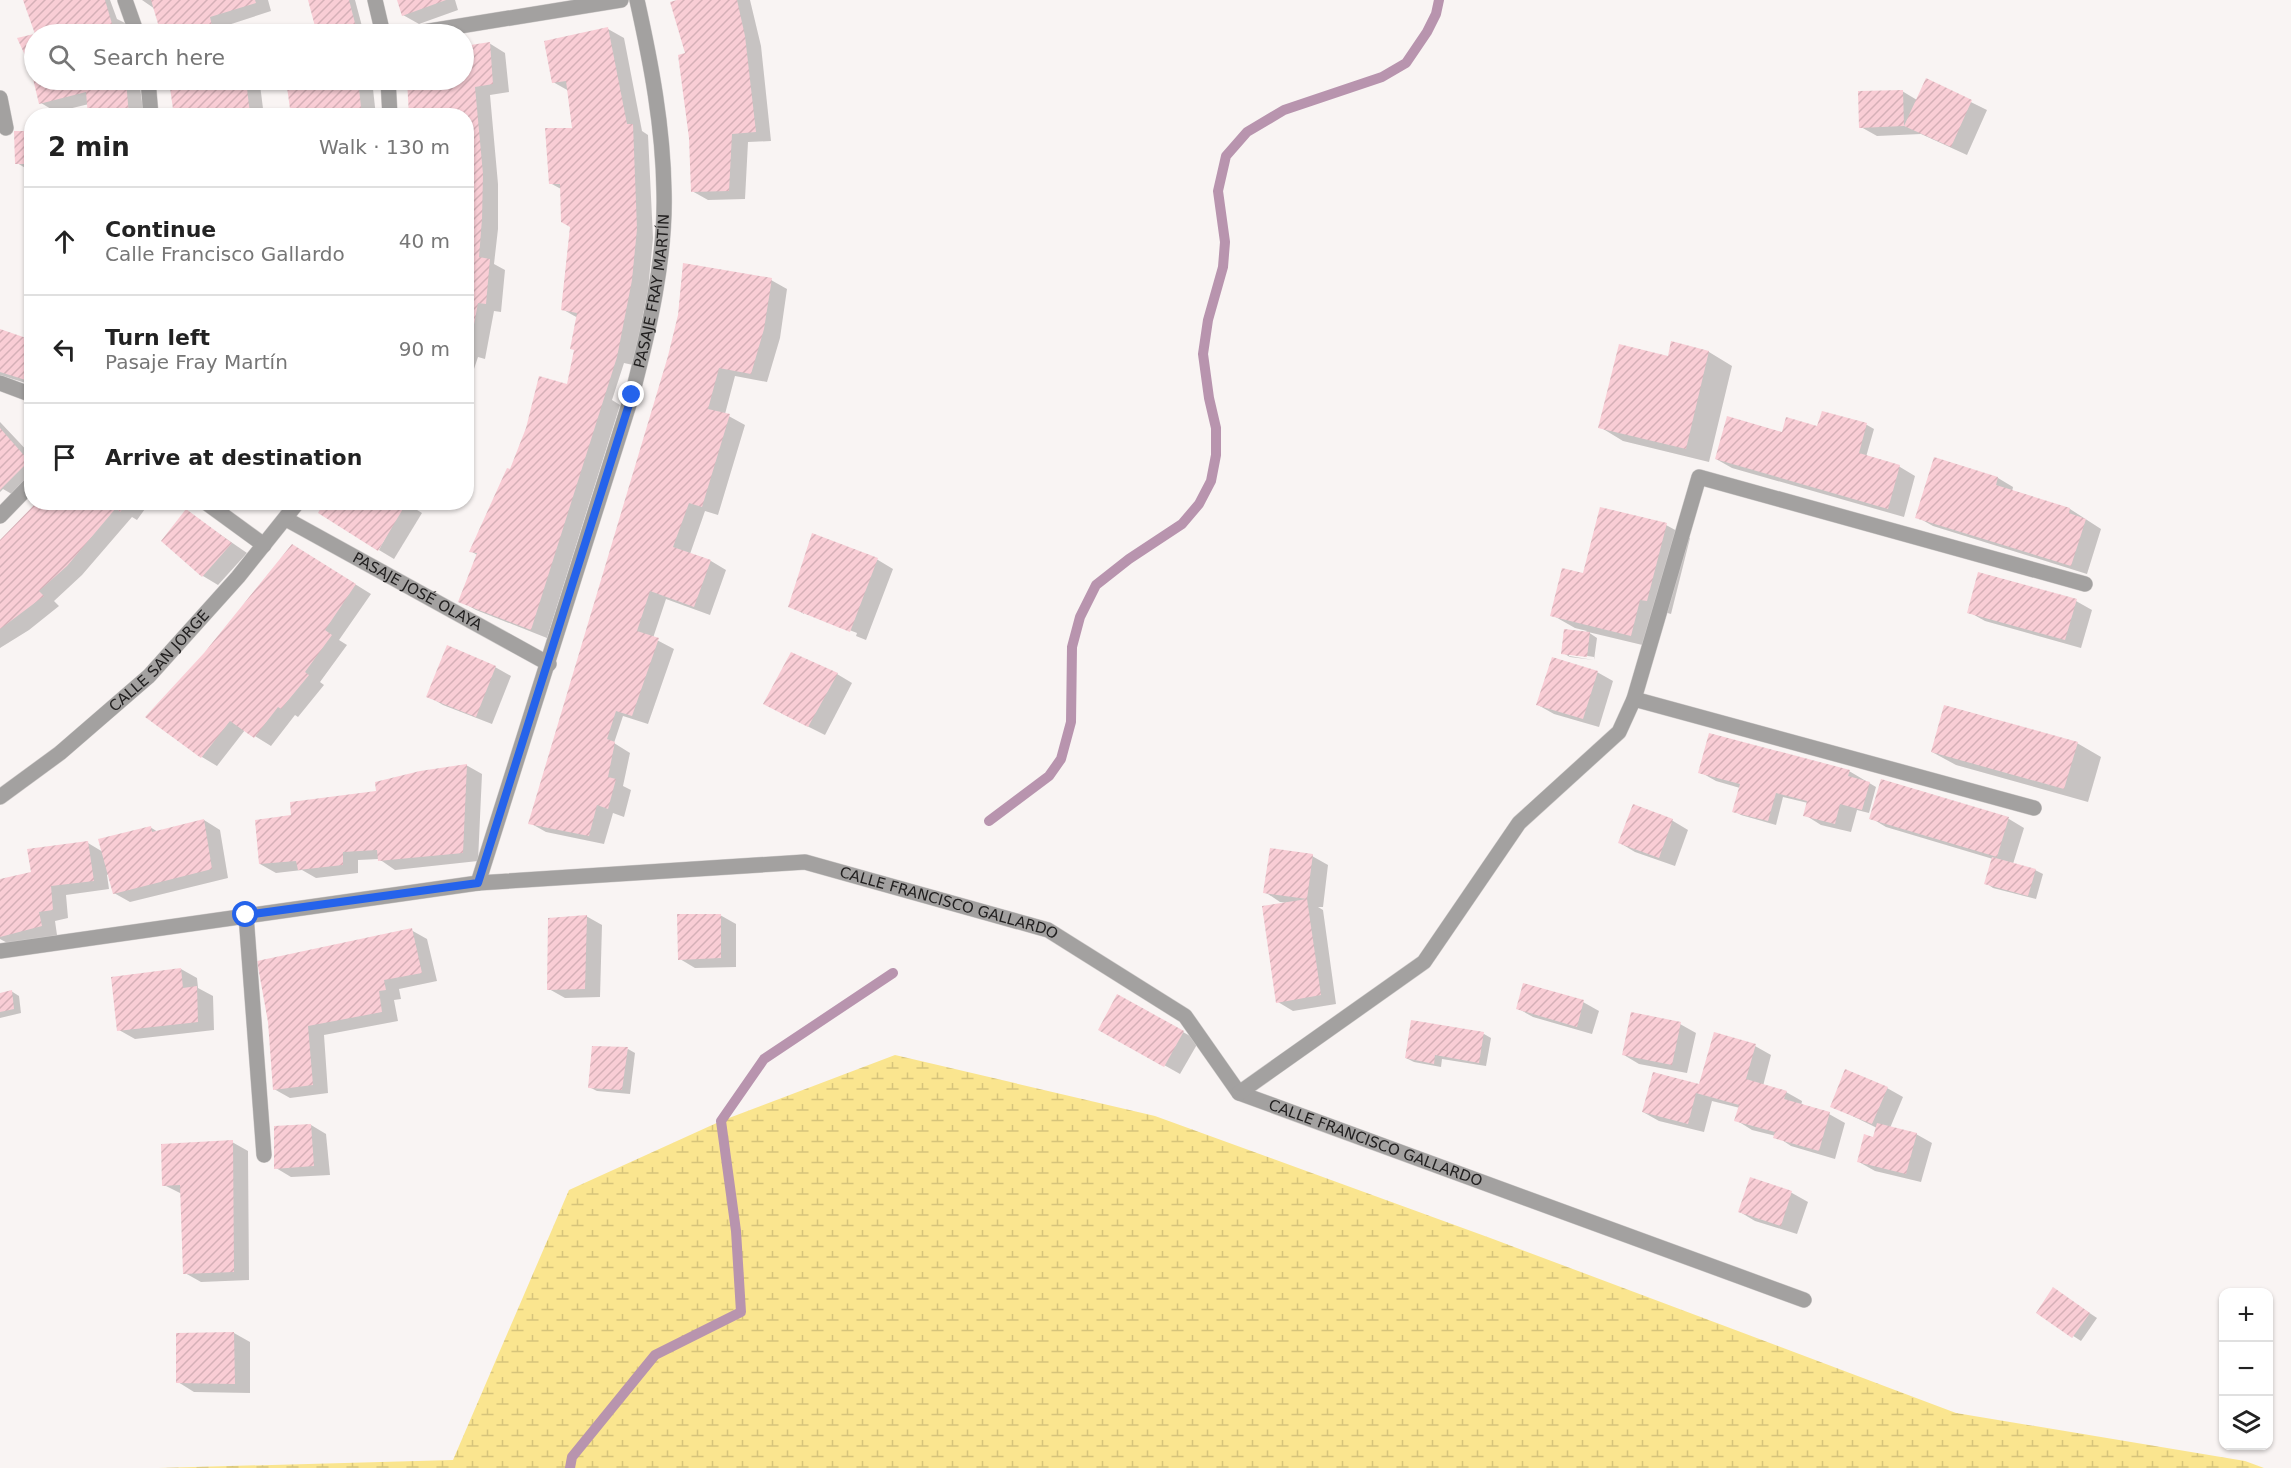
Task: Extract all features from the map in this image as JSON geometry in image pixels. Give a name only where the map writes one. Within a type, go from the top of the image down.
[{"type":"street","points":[[125,0],[133,24]]},
{"type":"street","points":[[375,0],[381,24]]},
{"type":"street","points":[[473,24],[621,0]]},
{"type":"street","name":"PASAJE FRAY MARTÍN","points":[[478,883],[549,664],[632,395],[650,328],[660,262],[664,192],[659,125],[650,60],[637,0]]},
{"type":"street","points":[[149,90],[151,108]]},
{"type":"street","points":[[389,90],[390,108]]},
{"type":"street","points":[[0,98],[6,128]]},
{"type":"street","points":[[0,383],[24,392]]},
{"type":"street","points":[[1239,1093],[1424,962],[1519,823],[1619,732],[1634,699],[1699,477],[2085,584]]},
{"type":"street","points":[[0,516],[24,491]]},
{"type":"street","points":[[215,510],[264,545]]},
{"type":"street","name":"CALLE SAN JORGE","points":[[0,797],[60,753],[149,676],[238,578],[292,510]]},
{"type":"street","name":"PASAJE JOSÉ OLAYA","points":[[286,519],[549,664]]},
{"type":"street","points":[[1634,699],[2034,808]]},
{"type":"street","name":"CALLE FRANCISCO GALLARDO","points":[[0,951],[478,883],[805,862],[1048,930],[1185,1016],[1239,1093],[1804,1300]]},
{"type":"street","points":[[246,915],[264,1155]]},
{"type":"green space","points":[[895,1055],[1155,1116],[1493,1239],[1956,1413],[2245,1461],[2264,1468],[158,1468],[453,1460],[569,1190],[721,1121]]},
{"type":"building","points":[[23,0],[105,0],[112,24],[31,24]]},
{"type":"building","points":[[151,0],[255,0],[256,3],[210,17],[212,24],[158,24]]},
{"type":"building","points":[[308,0],[349,0],[355,24],[314,24]]},
{"type":"building","points":[[397,0],[446,0],[402,16]]},
{"type":"building","points":[[737,0],[745,36],[756,132],[732,134],[729,191],[691,192],[689,138],[678,55],[685,53],[670,2]]},
{"type":"building","points":[[608,27],[627,124],[633,124],[637,229],[632,280],[617,357],[531,630],[458,602],[477,553],[469,552],[507,468],[510,469],[526,428],[539,376],[567,384],[574,350],[570,349],[577,313],[561,310],[570,227],[561,222],[560,184],[549,184],[545,128],[572,128],[566,81],[552,83],[544,41]]},
{"type":"building","points":[[24,36],[24,53],[17,38]]},
{"type":"building","points":[[490,42],[493,84],[475,87],[483,174],[479,257],[490,259],[486,304],[478,303],[474,324],[474,108],[409,108],[408,90],[474,90],[474,44]]},
{"type":"building","points":[[1926,78],[1972,100],[1951,147],[1904,126]]},
{"type":"building","points":[[36,90],[127,90],[128,108],[87,108],[86,92],[39,104]]},
{"type":"building","points":[[170,90],[247,90],[249,108],[173,108]]},
{"type":"building","points":[[287,90],[359,90],[361,108],[290,108]]},
{"type":"building","points":[[1903,90],[1904,126],[1859,128],[1858,91]]},
{"type":"building","points":[[14,131],[24,131],[24,164],[15,164]]},
{"type":"building","points":[[683,263],[772,278],[764,329],[751,374],[719,368],[708,409],[730,414],[702,507],[689,503],[673,547],[711,560],[694,607],[650,591],[637,631],[659,638],[632,716],[616,711],[607,739],[615,742],[608,777],[616,779],[608,809],[597,805],[589,836],[528,824],[668,356],[678,315]]},
{"type":"building","points":[[0,329],[24,337],[24,380],[0,372]]},
{"type":"building","points":[[1671,341],[1709,351],[1686,449],[1598,428],[1619,344],[1668,356]]},
{"type":"building","points":[[1822,411],[1867,423],[1859,453],[1900,465],[1888,509],[1715,459],[1727,416],[1782,432],[1786,417],[1817,426]]},
{"type":"building","points":[[0,428],[24,455],[24,466],[0,490]]},
{"type":"building","points":[[1934,457],[1998,477],[1996,485],[2070,508],[2069,513],[2086,519],[2071,566],[1915,518]]},
{"type":"building","points":[[1600,507],[1667,523],[1647,601],[1640,600],[1631,636],[1550,616],[1562,568],[1583,573]]},
{"type":"building","points":[[29,510],[114,510],[67,566],[39,591],[44,596],[0,629],[0,540]]},
{"type":"building","points":[[187,510],[232,543],[202,577],[161,541]]},
{"type":"building","points":[[320,510],[402,510],[378,551],[318,513]]},
{"type":"building","points":[[812,533],[878,558],[850,632],[788,607]]},
{"type":"building","points":[[292,544],[356,584],[325,630],[332,635],[305,672],[309,675],[281,709],[278,707],[254,738],[230,721],[201,758],[145,717],[204,653]]},
{"type":"building","points":[[1978,572],[2077,599],[2065,640],[1967,613]]},
{"type":"building","points":[[1564,629],[1590,632],[1587,657],[1561,654]]},
{"type":"building","points":[[447,645],[496,666],[476,717],[426,697]]},
{"type":"building","points":[[791,652],[838,673],[808,727],[763,704]]},
{"type":"building","points":[[1552,657],[1598,671],[1583,719],[1536,705]]},
{"type":"building","points":[[1944,705],[2078,742],[2064,789],[1931,752]]},
{"type":"building","points":[[1709,733],[1850,770],[1848,776],[1870,782],[1862,810],[1840,804],[1835,824],[1803,816],[1807,801],[1776,793],[1768,821],[1732,812],[1740,784],[1698,773]]},
{"type":"building","points":[[467,764],[463,853],[378,861],[377,850],[343,852],[343,865],[298,870],[296,861],[259,864],[255,820],[291,815],[290,802],[376,791],[375,782],[420,771]]},
{"type":"building","points":[[1881,779],[2009,817],[1997,857],[1869,819]]},
{"type":"building","points":[[1633,804],[1673,819],[1659,858],[1618,843]]},
{"type":"building","points":[[204,819],[212,869],[113,894],[98,839],[151,826],[152,832]]},
{"type":"building","points":[[88,841],[94,881],[51,886],[53,910],[39,912],[42,926],[0,937],[0,879],[31,872],[27,849]]},
{"type":"building","points":[[1270,848],[1313,854],[1307,899],[1263,893]]},
{"type":"building","points":[[1992,857],[2036,869],[2028,896],[1984,884]]},
{"type":"building","points":[[1307,899],[1321,995],[1276,1003],[1262,906]]},
{"type":"building","points":[[677,914],[721,914],[721,958],[678,960]]},
{"type":"building","points":[[587,915],[585,989],[547,990],[548,918]]},
{"type":"building","points":[[412,928],[422,973],[384,980],[386,990],[379,991],[382,1012],[308,1026],[313,1085],[273,1090],[268,1022],[257,961]]},
{"type":"building","points":[[181,968],[183,988],[197,986],[198,1022],[117,1031],[111,977]]},
{"type":"building","points":[[1523,983],[1584,1000],[1577,1027],[1516,1009]]},
{"type":"building","points":[[12,990],[14,1009],[0,1012],[0,993]]},
{"type":"building","points":[[1117,994],[1184,1031],[1164,1067],[1098,1030]]},
{"type":"building","points":[[1631,1012],[1681,1022],[1672,1065],[1622,1055]]},
{"type":"building","points":[[1411,1020],[1484,1032],[1479,1063],[1435,1055],[1434,1064],[1405,1058]]},
{"type":"building","points":[[1714,1032],[1756,1044],[1746,1079],[1787,1091],[1784,1099],[1830,1112],[1819,1151],[1773,1138],[1775,1132],[1734,1121],[1739,1105],[1696,1093],[1688,1124],[1642,1112],[1653,1072],[1699,1084]]},
{"type":"building","points":[[592,1046],[628,1047],[622,1090],[588,1088]]},
{"type":"building","points":[[1845,1069],[1888,1087],[1872,1124],[1830,1107]]},
{"type":"building","points":[[1877,1123],[1917,1133],[1906,1174],[1857,1162],[1864,1134],[1873,1137]]},
{"type":"building","points":[[311,1124],[314,1166],[274,1169],[274,1126]]},
{"type":"building","points":[[233,1140],[234,1272],[183,1274],[180,1185],[162,1186],[161,1144]]},
{"type":"building","points":[[1750,1177],[1792,1191],[1781,1226],[1738,1212]]},
{"type":"building","points":[[2053,1287],[2090,1313],[2072,1338],[2036,1313]]},
{"type":"building","points":[[234,1332],[235,1384],[176,1383],[176,1333]]},
{"type":"waterway","points":[[989,821],[1049,776],[1061,759],[1071,722],[1072,647],[1080,617],[1096,585],[1129,559],[1182,524],[1199,504],[1211,481],[1216,455],[1216,428],[1203,354],[1208,320],[1223,267],[1225,242],[1218,191],[1226,156],[1247,132],[1284,110],[1382,77],[1406,63],[1427,32],[1436,14],[1439,0]]},
{"type":"waterway","points":[[570,1468],[572,1457],[655,1355],[741,1312],[736,1231],[721,1121],[764,1059],[893,973]]},
{"type":"route","points":[[246,915],[478,883],[549,664],[632,395]]}]
